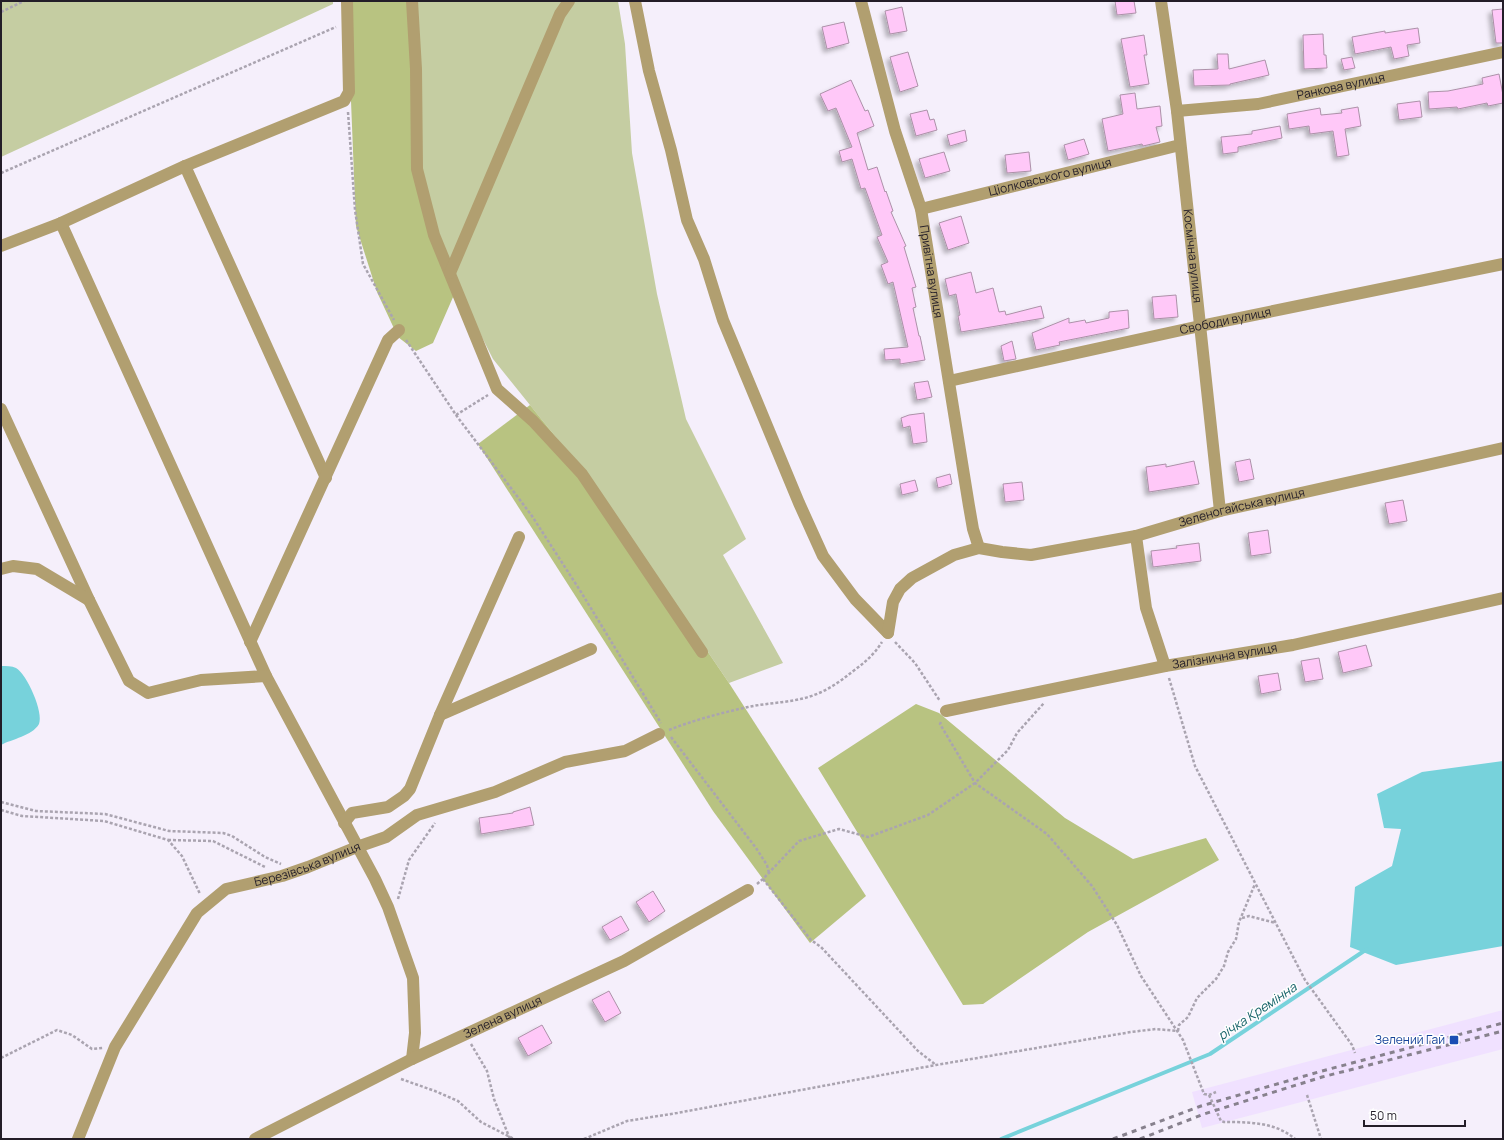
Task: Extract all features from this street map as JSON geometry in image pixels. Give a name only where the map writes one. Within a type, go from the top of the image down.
[{"type":"street","points":[[1,246],[61,222],[185,166],[344,100],[349,92],[348,22],[346,1]]},
{"type":"street","points":[[412,1],[416,69],[417,169],[434,235],[497,389],[534,422],[582,474],[702,652]]},
{"type":"street","points":[[450,273],[560,14],[569,1]]},
{"type":"street","points":[[635,1],[649,71],[671,150],[687,220],[704,259],[723,320],[823,556],[855,599],[888,633]]},
{"type":"street","name":"Привітна вулиця","points":[[861,1],[895,131],[921,209],[969,506],[973,529],[979,548]]},
{"type":"street","name":"Космічна вулиця","points":[[1161,1],[1180,145],[1220,511]]},
{"type":"street","name":"Ранкова вулиця","points":[[1176,111],[1258,104],[1503,52]]},
{"type":"street","name":"Ціолковського вулиця","points":[[921,209],[1180,145]]},
{"type":"street","points":[[185,166],[326,478]]},
{"type":"street","points":[[61,222],[266,676],[375,879],[392,918],[413,978],[415,1033],[412,1059]]},
{"type":"street","name":"Свободи вулиця","points":[[949,381],[1200,326],[1503,264]]},
{"type":"street","points":[[250,642],[388,340],[399,330]]},
{"type":"street","points":[[1,409],[89,600],[129,681],[148,693],[201,680],[266,676]]},
{"type":"street","name":"Зеленогайська вулиця","points":[[979,548],[1031,555],[1136,536],[1220,511],[1503,448]]},
{"type":"street","points":[[1136,536],[1146,608],[1166,666]]},
{"type":"street","points":[[344,823],[352,813],[388,808],[404,796],[410,789],[440,715],[519,537]]},
{"type":"street","points":[[888,633],[892,602],[900,589],[912,578],[954,555],[979,548]]},
{"type":"street","points":[[1,569],[13,566],[37,569],[89,600]]},
{"type":"street","name":"Залізнична вулиця","points":[[946,711],[1166,666],[1293,645],[1503,598]]},
{"type":"street","points":[[440,715],[591,649]]},
{"type":"street","name":"Березівська вулиця","points":[[78,1139],[115,1047],[197,913],[226,889],[285,871],[308,867],[386,837],[417,815],[446,808],[494,792],[565,762],[624,750],[663,733]]},
{"type":"street","name":"Зелена вулиця","points":[[255,1139],[412,1059],[624,961],[748,890]]},
{"type":"path","points":[[1,12],[24,1]]},
{"type":"path","points":[[1,173],[348,22]]},
{"type":"path","points":[[347,97],[355,210],[363,264],[399,330],[456,415],[532,516],[582,592],[663,733],[756,848],[767,865],[769,873]]},
{"type":"path","points":[[456,415],[497,389]]},
{"type":"path","points":[[663,733],[687,723],[719,714],[748,707],[798,700],[819,693],[839,683],[872,656],[888,633],[915,663],[932,687],[946,711],[940,724],[975,783],[1047,834],[1092,886],[1118,925],[1141,976],[1183,1040],[1204,1094],[1209,1095],[1216,1092]]},
{"type":"path","points":[[1166,666],[1195,766],[1305,980],[1352,1044],[1355,1053]]},
{"type":"path","points":[[936,1065],[918,1052],[821,947],[811,940],[763,879],[799,841],[839,829],[868,837],[928,815],[975,783],[1008,750],[1017,733],[1058,689]]},
{"type":"path","points":[[1,802],[36,811],[105,814],[169,831],[223,833],[232,836],[266,857],[285,871]]},
{"type":"path","points":[[392,918],[409,860],[446,808]]},
{"type":"path","points":[[1,810],[22,816],[104,821],[168,840],[213,841],[285,871]]},
{"type":"path","points":[[168,840],[182,856],[200,893],[197,913]]},
{"type":"path","points":[[1177,1031],[1179,1025],[1188,1017],[1197,998],[1216,979],[1224,966],[1228,952],[1236,939],[1241,918],[1256,884]]},
{"type":"path","points":[[1241,918],[1249,916],[1276,923]]},
{"type":"path","points":[[584,1139],[627,1121],[936,1065],[1131,1032],[1156,1029],[1177,1031]]},
{"type":"path","points":[[1,1058],[57,1030],[72,1035],[92,1049],[115,1047]]},
{"type":"path","points":[[463,1035],[475,1048],[487,1071],[494,1099],[509,1138]]},
{"type":"path","points":[[381,1074],[401,1079],[458,1101],[480,1122],[509,1138],[514,1139]]},
{"type":"path","points":[[1209,1095],[1221,1121],[1267,1124],[1290,1134],[1295,1139]]},
{"type":"path","points":[[1307,1095],[1321,1139]]},
{"type":"path","points":[[1218,1116],[1223,1115]]},
{"type":"shaded area","points":[[1503,1010],[1503,1049],[1202,1128],[1192,1092]]},
{"type":"green space","points":[[1,1],[333,1],[333,4],[1,157]]},
{"type":"green space","points":[[347,1],[410,1],[414,159],[457,288],[433,343],[416,351],[398,337],[377,292],[356,226]]},
{"type":"green space","points":[[410,1],[618,1],[625,44],[632,153],[657,294],[686,419],[746,539],[723,555],[783,663],[729,683],[596,487],[493,359],[436,246],[414,159]]},
{"type":"green space","points":[[530,405],[596,487],[729,683],[866,896],[810,943],[713,811],[478,444]]},
{"type":"green space","points":[[916,704],[939,713],[1065,818],[1133,859],[1206,838],[1219,860],[1088,932],[983,1004],[963,1005],[818,768]]},
{"type":"water","points":[[1,666],[11,666],[16,668],[25,678],[34,694],[40,719],[39,724],[32,732],[1,745]]},
{"type":"water","points":[[1503,761],[1503,946],[1396,965],[1350,947],[1355,887],[1392,866],[1401,829],[1384,828],[1377,794],[1422,772]]},
{"type":"building","points":[[1115,1],[1134,1],[1136,13],[1117,15]]},
{"type":"building","points":[[902,7],[907,31],[890,34],[885,11]]},
{"type":"building","points":[[1503,9],[1503,43],[1496,43],[1492,10]]},
{"type":"building","points":[[844,22],[849,43],[827,49],[822,27]]},
{"type":"building","points":[[1418,28],[1420,43],[1407,45],[1409,56],[1394,59],[1391,47],[1355,54],[1352,37],[1385,31],[1385,33]]},
{"type":"building","points":[[1323,34],[1324,55],[1326,55],[1327,68],[1304,69],[1303,35]]},
{"type":"building","points":[[1144,35],[1147,55],[1144,55],[1149,84],[1130,87],[1121,39]]},
{"type":"building","points":[[908,52],[918,86],[900,92],[890,57]]},
{"type":"building","points":[[1217,54],[1228,54],[1229,69],[1265,60],[1269,75],[1230,85],[1194,86],[1193,70],[1218,69]]},
{"type":"building","points":[[1352,57],[1355,68],[1344,70],[1341,59]]},
{"type":"building","points":[[1499,74],[1503,103],[1488,106],[1487,103],[1458,109],[1457,107],[1429,109],[1428,92],[1448,91],[1483,84],[1482,78]]},
{"type":"building","points":[[851,80],[865,111],[868,110],[874,126],[857,133],[868,170],[877,167],[893,211],[891,212],[906,246],[904,247],[916,287],[912,288],[916,307],[913,308],[925,360],[900,364],[900,359],[885,360],[884,349],[908,347],[893,282],[888,284],[881,265],[888,262],[877,237],[882,235],[865,188],[861,189],[852,159],[842,162],[839,151],[852,147],[836,108],[828,111],[820,94]]},
{"type":"building","points":[[1135,93],[1137,109],[1160,106],[1162,126],[1156,127],[1160,142],[1108,151],[1102,119],[1123,114],[1120,95]]},
{"type":"building","points":[[1420,101],[1422,117],[1399,120],[1397,104]]},
{"type":"building","points":[[1358,107],[1361,126],[1345,129],[1349,155],[1337,157],[1333,131],[1310,134],[1309,126],[1289,129],[1287,114],[1320,108],[1321,115],[1342,113],[1341,110]]},
{"type":"building","points":[[927,110],[930,120],[934,119],[937,130],[916,136],[910,114]]},
{"type":"building","points":[[1280,126],[1282,138],[1238,147],[1238,152],[1223,154],[1221,137],[1252,134],[1252,131]]},
{"type":"building","points":[[965,130],[967,141],[950,146],[947,135]]},
{"type":"building","points":[[1084,139],[1089,154],[1068,160],[1064,145]]},
{"type":"building","points":[[944,152],[950,171],[925,178],[919,159]]},
{"type":"building","points":[[1029,152],[1031,171],[1007,173],[1005,155]]},
{"type":"building","points":[[961,216],[969,243],[948,250],[939,223]]},
{"type":"building","points":[[971,272],[976,293],[993,288],[999,312],[1005,311],[1006,315],[1041,306],[1044,318],[961,332],[958,316],[960,315],[956,294],[949,296],[945,279]]},
{"type":"building","points":[[1176,295],[1178,317],[1154,319],[1152,297]]},
{"type":"building","points":[[1128,310],[1129,328],[1059,342],[1060,345],[1036,350],[1032,333],[1069,318],[1069,323],[1085,320],[1086,323],[1109,318],[1109,312]]},
{"type":"building","points":[[1012,341],[1016,359],[1004,361],[1001,346]]},
{"type":"building","points":[[928,381],[932,397],[917,400],[914,383]]},
{"type":"building","points":[[924,413],[927,442],[913,444],[910,426],[903,428],[901,418],[909,415]]},
{"type":"building","points":[[1250,459],[1254,479],[1239,482],[1235,462]]},
{"type":"building","points":[[1194,461],[1199,484],[1149,492],[1146,467],[1166,464],[1166,467]]},
{"type":"building","points":[[950,474],[952,484],[938,488],[936,478]]},
{"type":"building","points":[[915,480],[918,491],[902,495],[900,484]]},
{"type":"building","points":[[1022,482],[1024,500],[1005,502],[1003,484]]},
{"type":"building","points":[[1403,500],[1407,521],[1389,524],[1385,503]]},
{"type":"building","points":[[1268,530],[1271,553],[1251,556],[1248,533]]},
{"type":"building","points":[[1199,543],[1201,561],[1153,567],[1151,551],[1177,548],[1176,546]]},
{"type":"building","points":[[1366,645],[1372,666],[1343,673],[1338,652]]},
{"type":"building","points":[[1319,658],[1323,679],[1305,682],[1301,661]]},
{"type":"building","points":[[1278,673],[1281,690],[1261,694],[1258,676]]},
{"type":"building","points":[[530,807],[534,825],[481,834],[479,818],[513,813]]},
{"type":"building","points":[[653,891],[665,911],[649,922],[636,902]]},
{"type":"building","points":[[621,916],[629,930],[610,940],[602,927]]},
{"type":"building","points":[[609,991],[621,1013],[605,1022],[592,1000]]},
{"type":"building","points":[[542,1025],[552,1043],[528,1056],[518,1038]]},
{"type":"waterway","name":"річка Кремінна","points":[[1001,1139],[1210,1054],[1367,949]]},
{"type":"railway","points":[[1113,1139],[1201,1106],[1322,1071],[1503,1023]]},
{"type":"railway","points":[[1140,1139],[1204,1114],[1322,1077],[1503,1031]]},
{"type":"place","name":"Зелений Гай","points":[[1454,1040]]}]
